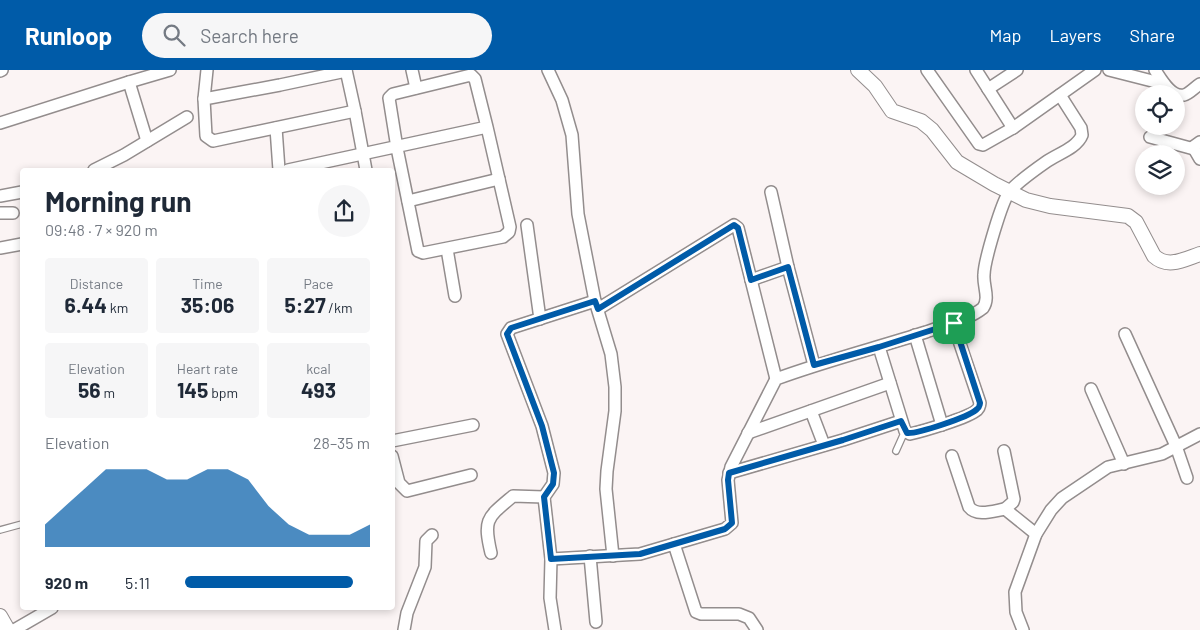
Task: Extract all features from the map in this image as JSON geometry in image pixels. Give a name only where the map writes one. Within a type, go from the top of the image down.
[{"type":"street","points":[[0,123],[170,70]]},
{"type":"street","points":[[208,70],[204,99],[206,136],[213,141],[355,111]]},
{"type":"street","points":[[204,99],[346,70],[355,111],[373,151],[367,168]]},
{"type":"street","points":[[412,70],[416,88]]},
{"type":"street","points":[[548,70],[562,100],[572,136],[578,214],[596,305],[611,354],[615,387],[606,489],[613,556]]},
{"type":"street","points":[[858,70],[875,86],[892,112],[922,121],[932,130],[957,162],[1009,192],[1026,200],[1050,206],[1128,216],[1136,222],[1154,256],[1159,261],[1173,263],[1200,254]]},
{"type":"street","points":[[927,70],[981,145],[986,145],[1013,128],[1095,70]]},
{"type":"street","points":[[976,70],[1013,128]]},
{"type":"street","points":[[988,89],[1017,70]]},
{"type":"street","points":[[1109,70],[1164,84]]},
{"type":"street","points":[[1155,70],[1164,84],[1173,92],[1181,95],[1200,84]]},
{"type":"street","points":[[471,75],[475,79],[487,128],[510,227],[509,232],[503,237],[423,252],[418,250],[397,148],[389,98],[393,94],[471,75]]},
{"type":"street","points":[[129,82],[146,141]]},
{"type":"street","points":[[776,379],[814,365],[954,323],[979,312],[986,305],[984,272],[996,225],[1009,192],[1046,162],[1074,145],[1080,139],[1082,128],[1060,95]]},
{"type":"street","points":[[98,168],[124,156],[187,116]]},
{"type":"street","points":[[276,128],[279,168]]},
{"type":"street","points":[[297,168],[487,128]]},
{"type":"street","points":[[1150,137],[1197,149]]},
{"type":"street","points":[[408,201],[500,180]]},
{"type":"street","points":[[0,196],[20,192]]},
{"type":"street","points":[[771,192],[788,267],[814,365]]},
{"type":"street","points":[[0,213],[13,213]]},
{"type":"street","points":[[527,225],[540,319]]},
{"type":"street","points":[[551,559],[640,554],[725,529],[732,523],[729,473],[776,379],[738,228],[734,225],[596,305],[511,328],[507,334],[542,426],[554,473],[553,484],[544,497],[551,559],[550,598],[555,630]]},
{"type":"street","points":[[0,248],[20,244]]},
{"type":"street","points":[[447,248],[455,296]]},
{"type":"street","points":[[751,280],[788,267]]},
{"type":"street","points":[[879,347],[903,426],[910,434],[942,424],[974,411],[979,407],[980,403],[954,323]]},
{"type":"street","points":[[1125,334],[1176,446],[1187,478]]},
{"type":"street","points":[[915,335],[942,424]]},
{"type":"street","points":[[748,433],[890,383]]},
{"type":"street","points":[[1091,389],[1124,464]]},
{"type":"street","points":[[811,411],[824,445]]},
{"type":"street","points":[[395,440],[473,425]]},
{"type":"street","points":[[729,473],[824,445],[903,426]]},
{"type":"street","points":[[1023,630],[1016,612],[1015,592],[1036,534],[1051,510],[1062,498],[1101,471],[1162,454],[1200,434]]},
{"type":"street","points":[[952,456],[969,507],[978,513],[1005,509],[1013,502],[1014,499],[1004,451]]},
{"type":"street","points":[[395,468],[401,487],[407,491],[471,475]]},
{"type":"street","points":[[491,554],[486,528],[487,522],[496,510],[514,496],[544,497]]},
{"type":"street","points":[[1005,509],[1036,534]]},
{"type":"street","points":[[404,630],[407,613],[425,567],[426,541],[432,535]]},
{"type":"street","points":[[674,544],[696,612],[701,614],[739,614],[748,618],[757,630]]},
{"type":"street","points":[[590,556],[596,622]]},
{"type":"street","points":[[14,630],[49,610]]},
{"type":"street","points":[[0,616],[8,630]]},
{"type":"lane","points":[[896,451],[903,426]]},
{"type":"lane","points":[[0,530],[20,525]]},
{"type":"route","points":[[734,225],[738,228],[751,280],[788,267],[814,365],[840,359],[954,323],[980,403],[978,409],[915,433],[905,432],[901,421],[729,473],[732,523],[725,529],[640,554],[551,559],[544,497],[553,484],[554,473],[542,426],[507,337],[508,331],[511,328],[595,301],[598,309],[734,225]]}]
